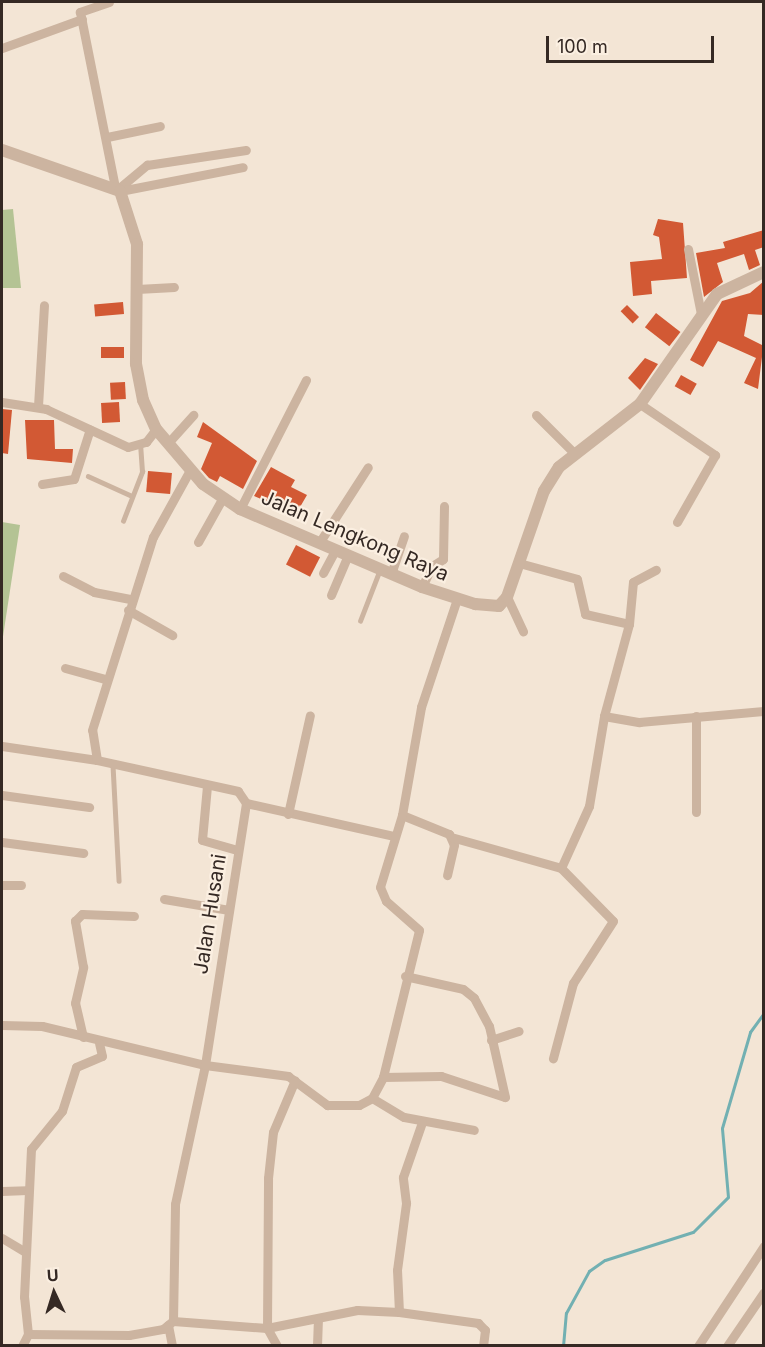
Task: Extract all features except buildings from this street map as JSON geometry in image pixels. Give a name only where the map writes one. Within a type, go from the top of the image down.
[{"type":"street","points":[[78,2],[117,189]]},
{"type":"street","points":[[2,48],[81,16],[109,2]]},
{"type":"street","points":[[107,137],[160,126]]},
{"type":"street","points":[[2,150],[117,189],[243,167]]},
{"type":"street","points":[[117,189],[147,165],[246,150]]},
{"type":"street","name":"Jalan Lengkong Raya","points":[[117,189],[137,244],[138,376],[156,429],[203,484],[240,509],[422,587],[457,599],[494,606],[507,597]]},
{"type":"street","points":[[688,249],[701,314]]},
{"type":"street","points":[[523,632],[507,597],[544,490],[574,453],[640,404],[717,294],[764,272]]},
{"type":"street","points":[[137,289],[174,287]]},
{"type":"street","points":[[38,406],[44,305]]},
{"type":"street","points":[[240,509],[306,380]]},
{"type":"street","points":[[2,402],[38,406],[128,447],[140,446],[156,429]]},
{"type":"street","points":[[640,404],[715,455],[677,522]]},
{"type":"street","points":[[168,443],[193,415]]},
{"type":"street","points":[[536,415],[574,453]]},
{"type":"street","points":[[42,484],[74,478],[90,429]]},
{"type":"street","points":[[319,543],[368,467]]},
{"type":"street","points":[[97,760],[92,730],[105,679],[153,537],[190,470]]},
{"type":"street","points":[[183,485],[203,484]]},
{"type":"street","points":[[198,542],[222,499]]},
{"type":"street","points":[[422,587],[432,566],[443,559],[444,506]]},
{"type":"street","points":[[386,572],[404,536]]},
{"type":"street","points":[[323,573],[335,550]]},
{"type":"street","points":[[331,595],[348,555]]},
{"type":"street","points":[[519,562],[577,579],[583,612],[629,624]]},
{"type":"street","points":[[561,868],[590,806],[604,716],[629,624],[633,582],[656,570]]},
{"type":"street","points":[[63,576],[94,592],[131,599]]},
{"type":"street","points":[[2,1025],[42,1026],[99,1043],[205,1065],[295,1080],[327,1106],[359,1105],[372,1098],[383,1077],[405,976],[419,930],[386,901],[380,887],[402,815],[421,707],[457,599]]},
{"type":"street","points":[[128,610],[172,635]]},
{"type":"street","points":[[65,668],[105,679]]},
{"type":"street","points":[[604,716],[639,722],[764,711]]},
{"type":"street","points":[[288,814],[310,715]]},
{"type":"street","points":[[696,716],[696,812]]},
{"type":"street","points":[[2,746],[97,760],[241,792],[246,803],[394,836]]},
{"type":"street","points":[[207,786],[202,840],[238,850]]},
{"type":"street","points":[[2,795],[89,807]]},
{"type":"street","name":"Jalan Husani","points":[[172,1346],[170,1323],[175,1204],[205,1065],[246,803]]},
{"type":"street","points":[[402,815],[451,837],[561,868],[614,924],[573,983],[553,1058]]},
{"type":"street","points":[[447,875],[451,837]]},
{"type":"street","points":[[2,842],[83,853]]},
{"type":"street","points":[[2,885],[21,885]]},
{"type":"street","points":[[164,899],[229,910]]},
{"type":"street","points":[[83,1037],[75,1003],[83,967],[75,921],[82,914],[134,916]]},
{"type":"street","points":[[383,1077],[449,1077],[505,1097],[485,1016],[469,992],[405,976]]},
{"type":"street","points":[[491,1040],[519,1031]]},
{"type":"street","points":[[22,1346],[28,1334],[25,1252],[31,1149],[62,1111],[76,1067],[102,1056],[99,1043]]},
{"type":"street","points":[[277,1346],[267,1328],[269,1153],[295,1080]]},
{"type":"street","points":[[372,1098],[422,1122],[474,1130]]},
{"type":"street","points":[[399,1312],[397,1270],[406,1203],[403,1177],[422,1122]]},
{"type":"street","points":[[2,1191],[27,1190]]},
{"type":"street","points":[[2,1238],[25,1252]]},
{"type":"street","points":[[698,1346],[764,1246]]},
{"type":"street","points":[[727,1346],[764,1292]]},
{"type":"street","points":[[28,1334],[129,1335],[170,1323],[267,1328],[357,1310],[399,1312],[478,1323],[485,1330],[483,1346]]},
{"type":"street","points":[[317,1346],[318,1319]]},
{"type":"street","points":[[128,1346],[129,1335]]},
{"type":"lane","points":[[123,521],[143,468],[140,446]]},
{"type":"lane","points":[[88,476],[132,496]]},
{"type":"lane","points":[[360,621],[386,572]]},
{"type":"lane","points":[[113,765],[119,881]]},
{"type":"green space","points":[[13,209],[21,288],[2,288],[2,210]]},
{"type":"green space","points":[[2,522],[20,525],[2,643]]},
{"type":"waterway","points":[[563,1346],[566,1313],[589,1271],[605,1260],[693,1232],[728,1197],[722,1128],[750,1032],[764,1013]]}]
